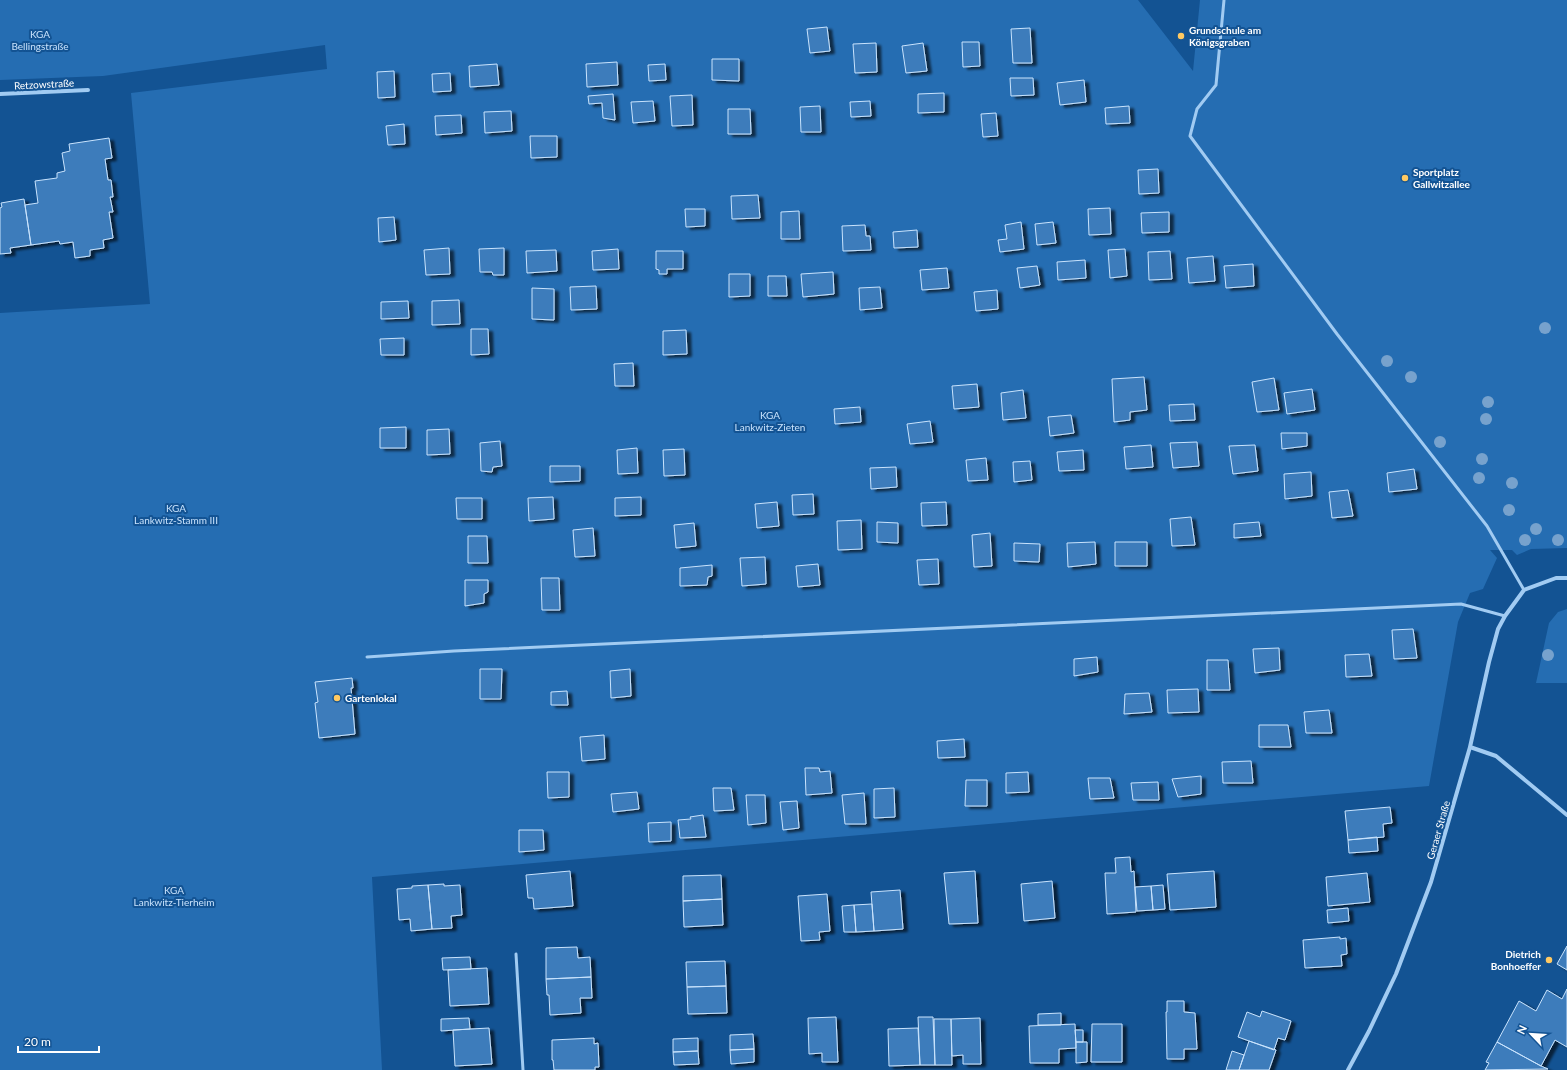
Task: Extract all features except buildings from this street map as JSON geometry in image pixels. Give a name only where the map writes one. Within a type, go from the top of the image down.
[{"type":"street","name":"Retzowstraße","points":[[0,94],[88,90]]},
{"type":"street","points":[[1524,590],[1556,578],[1567,578]]},
{"type":"street","name":"Geraer Straße","points":[[1348,1070],[1369,1031],[1396,974],[1431,882],[1470,747],[1498,629],[1505,616],[1524,590]]},
{"type":"street","points":[[1470,747],[1496,756],[1567,815]]},
{"type":"lane","points":[[1224,0],[1216,85],[1197,110],[1190,136],[1337,334],[1487,526],[1524,590]]},
{"type":"lane","points":[[367,657],[470,650],[1461,604],[1505,616]]},
{"type":"lane","points":[[516,954],[523,1070]]},
{"type":"green space","name":"KGA Lankwitz-Zieten","points":[[0,0],[1138,0],[1193,71],[1200,0],[1567,0],[1567,548],[1531,549],[1517,555],[1512,550],[1490,550],[1497,558],[1483,589],[1470,593],[1458,622],[1429,786],[372,877],[382,1070],[0,1070],[0,313],[150,304],[131,93],[327,69],[325,45],[103,76],[0,80]]},
{"type":"green space","points":[[1567,609],[1567,683],[1536,683],[1549,623],[1558,612]]},
{"type":"place","name":"Grundschule am Königsgraben","points":[[1181,36]]},
{"type":"place","name":"Sportplatz Gallwitzallee","points":[[1405,178]]},
{"type":"place","name":"Gartenlokal","points":[[337,698]]},
{"type":"place","name":"Dietrich Bonhoeffer","points":[[1549,960]]},
{"type":"park label","name":"KGA Bellingstraße","points":[[40,40]]},
{"type":"park label","name":"KGA Lankwitz-Stamm III","points":[[176,514]]},
{"type":"park label","name":"KGA Lankwitz-Tierheim","points":[[174,896]]}]
